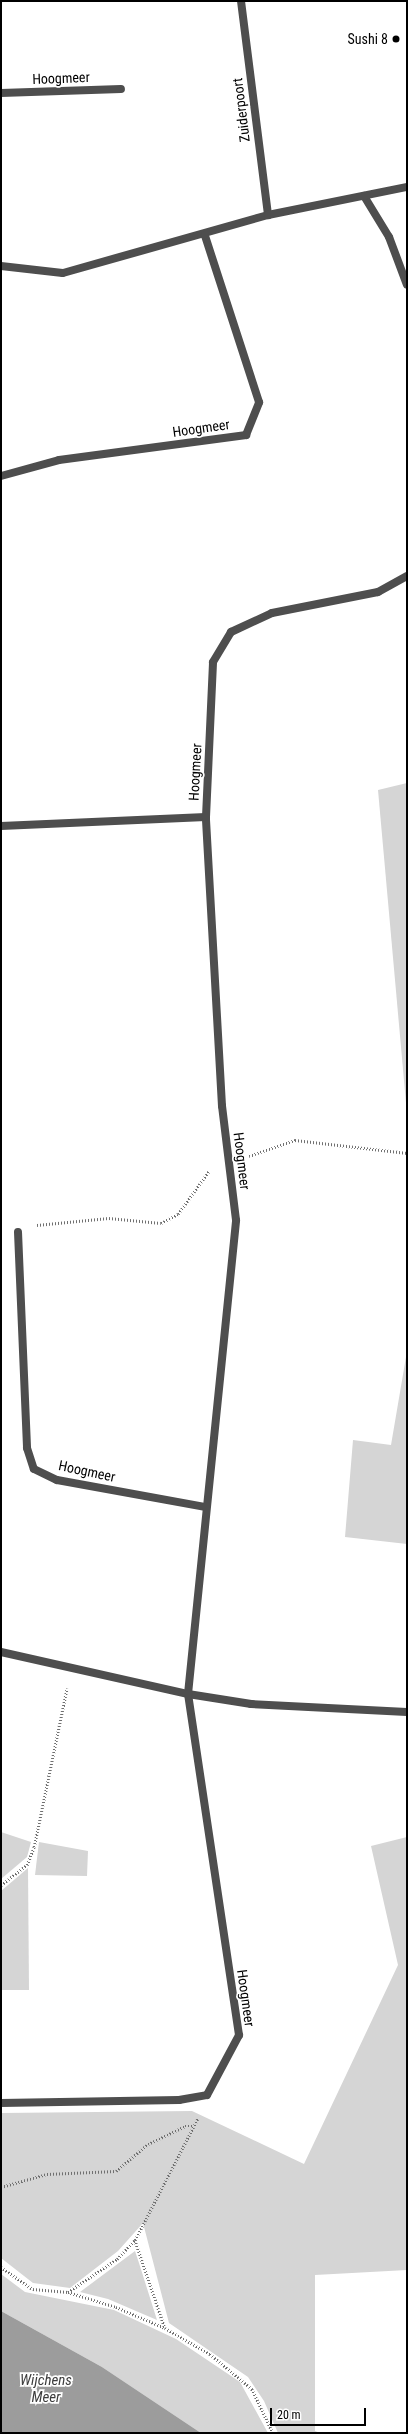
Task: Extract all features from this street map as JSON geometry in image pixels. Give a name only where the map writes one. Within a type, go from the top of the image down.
[{"type":"street","name":"Zuiderpoort","points":[[241,1],[268,215]]},
{"type":"street","name":"Hoogmeer","points":[[1,93],[121,88]]},
{"type":"street","points":[[1,266],[63,273],[205,236],[268,215],[407,187]]},
{"type":"street","points":[[364,196],[389,237],[407,285]]},
{"type":"street","name":"Hoogmeer","points":[[1,476],[59,460],[246,435],[260,402],[205,236]]},
{"type":"street","name":"Hoogmeer","points":[[207,2095],[239,2035],[188,1694],[205,1507],[236,1220],[222,1106],[206,817],[213,662],[231,632],[272,613],[378,592],[407,576]]},
{"type":"street","name":"Hoogmeer","points":[[1,827],[206,817]]},
{"type":"street","name":"Hoogmeer","points":[[18,1232],[27,1448],[34,1469],[57,1480],[205,1507]]},
{"type":"street","points":[[1,1652],[71,1666],[188,1694],[251,1704],[407,1712]]},
{"type":"street","points":[[1,2103],[179,2100],[207,2095]]},
{"type":"path","points":[[33,1225],[109,1218],[161,1223],[178,1214],[206,1172],[295,1140],[407,1153]]},
{"type":"path","points":[[1,1885],[28,1865],[34,1847],[71,1666]]},
{"type":"path","points":[[68,2292],[117,2259],[135,2240],[194,2126],[207,2095]]},
{"type":"path","points":[[1,2188],[48,2174],[116,2171],[148,2144],[185,2126],[194,2126]]},
{"type":"path","points":[[135,2240],[165,2328]]},
{"type":"path","points":[[1,2267],[34,2289],[68,2292],[116,2307],[165,2328],[242,2377],[252,2389],[273,2433]]},
{"type":"shaded area","points":[[407,783],[407,1114],[378,790]]},
{"type":"shaded area","points":[[407,1351],[407,1544],[345,1537],[353,1440],[391,1445]]},
{"type":"shaded area","points":[[1,1832],[31,1842],[27,1857],[1,1879]]},
{"type":"shaded area","points":[[407,1837],[407,2270],[315,2275],[315,2431],[320,2433],[278,2433],[264,2401],[248,2377],[169,2323],[143,2223],[118,2251],[70,2288],[33,2283],[1,2258],[1,2113],[192,2111],[304,2164],[398,1965],[371,1846]]},
{"type":"shaded area","points":[[39,1842],[88,1851],[87,1876],[35,1875]]},
{"type":"shaded area","points":[[28,1868],[29,1990],[1,1990],[1,1891]]},
{"type":"shaded area","points":[[135,2251],[157,2320],[108,2299],[80,2292]]},
{"type":"shaded area","points":[[1,2274],[25,2292],[114,2310],[176,2339],[240,2382],[268,2433],[201,2433],[102,2367],[1,2311]]},
{"type":"water","name":"Wijchens Meer","points":[[1,2311],[102,2367],[201,2433],[1,2433]]},
{"type":"place","name":"Sushi 8","points":[[396,39]]}]
